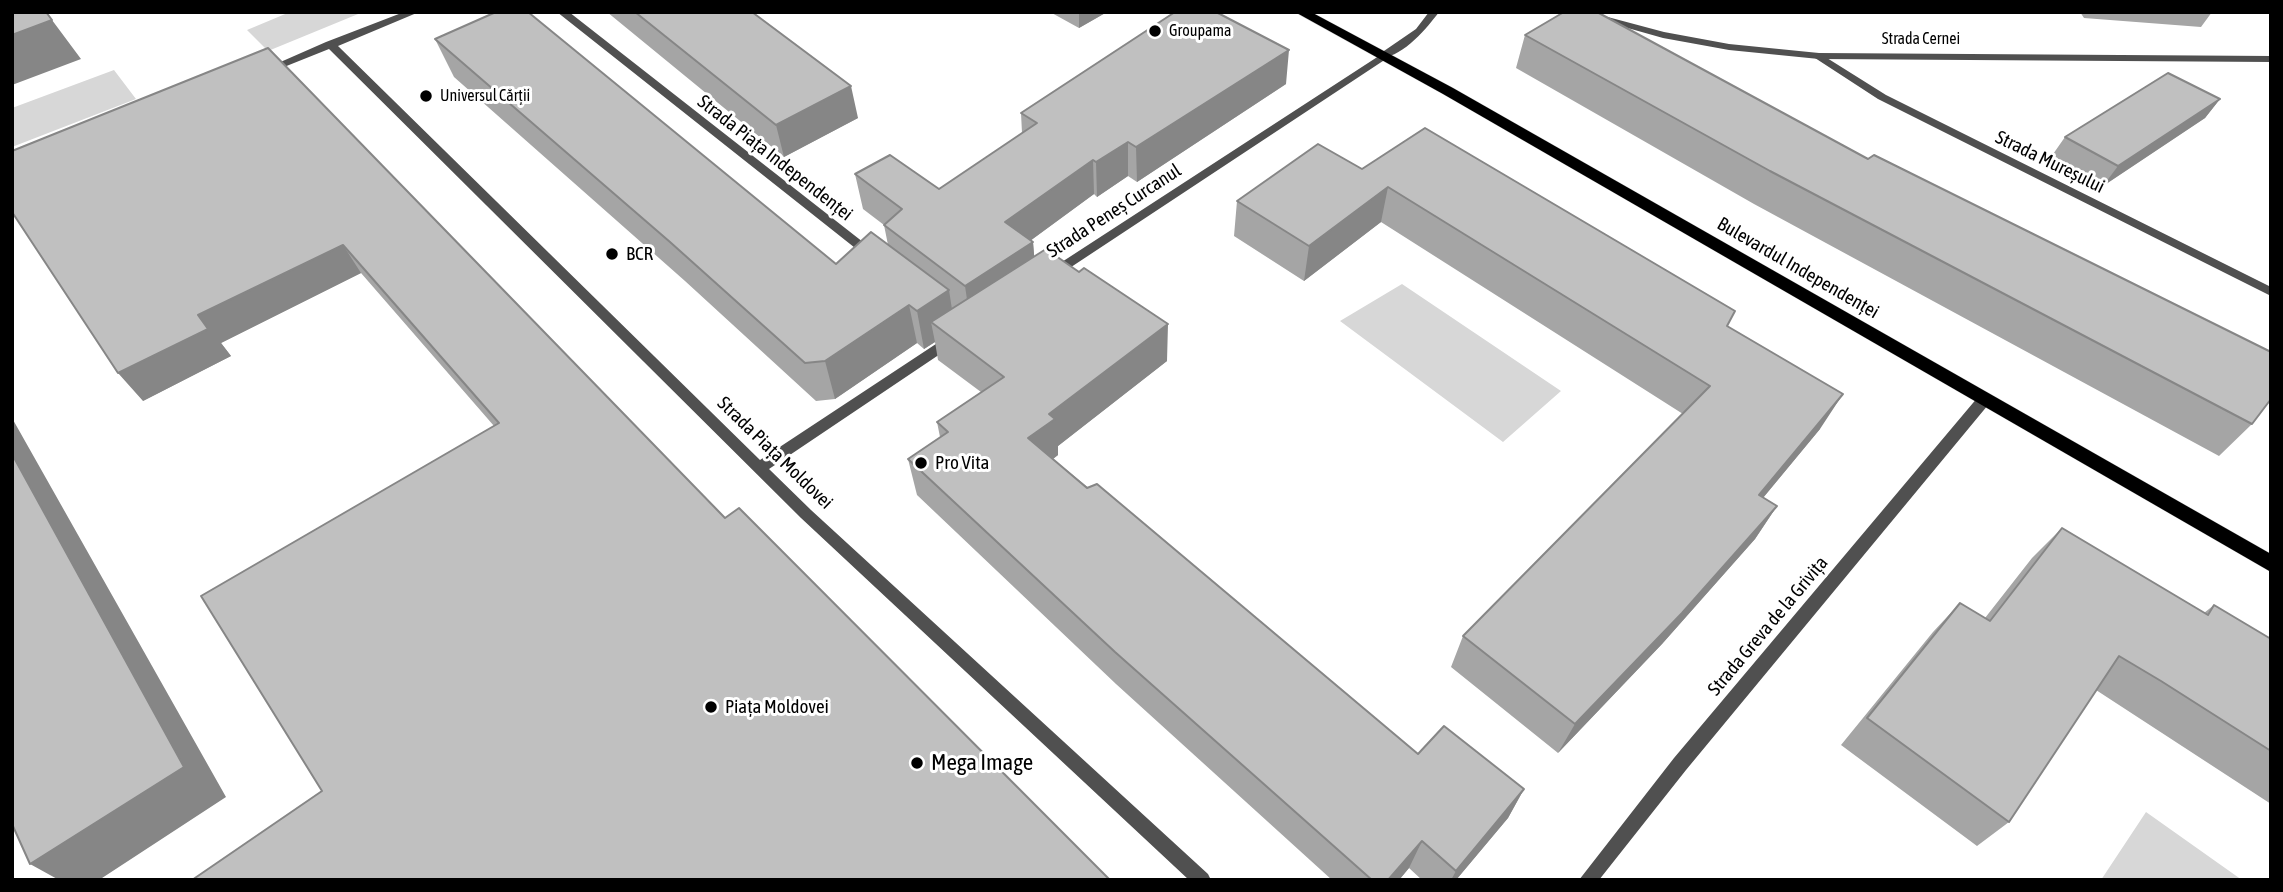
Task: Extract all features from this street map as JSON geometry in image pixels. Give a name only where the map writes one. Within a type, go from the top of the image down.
[{"type":"main road","name":"Bulevardul Independenței","points":[[1301,12],[1385,55],[1983,401],[2271,564]]},
{"type":"street","points":[[258,74],[414,12]]},
{"type":"street","name":"Strada Piața Independenței","points":[[562,12],[880,261]]},
{"type":"street","points":[[1385,55],[1420,31],[1434,12]]},
{"type":"street","name":"Strada Cernei","points":[[1576,12],[1663,35],[1819,56],[2271,58]]},
{"type":"street","name":"Strada Piața Moldovei","points":[[330,44],[759,468],[1202,880]]},
{"type":"street","name":"Strada Peneș Curcanul","points":[[1036,285],[1385,55]]},
{"type":"street","name":"Strada Mureșului","points":[[1819,56],[1882,97],[2271,292]]},
{"type":"street","points":[[759,468],[958,336]]},
{"type":"street","name":"Strada Greva de la Grivița","points":[[1588,880],[1680,764],[1983,401]]},
{"type":"shaded area","points":[[290,12],[363,12],[268,51],[247,30]]},
{"type":"shaded area","points":[[114,70],[136,99],[12,147],[12,108]]},
{"type":"shaded area","points":[[1402,284],[1561,391],[1503,442],[1340,321]]},
{"type":"shaded area","points":[[2146,812],[2242,880],[2101,880]]},
{"type":"building","points":[[12,12],[46,12],[52,20],[12,35]]},
{"type":"building","points":[[496,12],[528,12],[836,264],[871,232],[949,290],[917,311],[909,305],[825,361],[805,363],[435,39]]},
{"type":"building","points":[[635,12],[752,12],[851,86],[776,125]]},
{"type":"building","points":[[1175,12],[1216,12],[1289,50],[1136,147],[1128,142],[1096,162],[1093,160],[1005,222],[1033,242],[965,286],[884,225],[902,209],[855,174],[890,155],[939,189],[1037,123],[1021,113]]},
{"type":"building","points":[[1564,12],[1597,12],[1868,159],[1874,155],[2271,352],[2271,399],[2252,424],[1770,171],[1525,35]]},
{"type":"building","points":[[268,48],[725,518],[739,508],[1110,880],[192,880],[322,791],[201,596],[499,423],[343,245],[198,315],[208,329],[118,373],[12,212],[12,151]]},
{"type":"building","points":[[2168,73],[2220,99],[2118,166],[2065,137]]},
{"type":"building","points":[[1425,128],[1735,311],[1727,326],[1843,394],[1759,495],[1777,506],[1682,613],[1575,724],[1463,636],[1710,386],[1388,187],[1309,246],[1237,201],[1318,144],[1362,169]]},
{"type":"building","points":[[1046,249],[1079,272],[1084,268],[1168,324],[1049,414],[1055,419],[1028,438],[1087,488],[1097,484],[1418,754],[1444,726],[1524,789],[1456,871],[1422,841],[1388,880],[1372,880],[1115,652],[908,459],[948,432],[937,422],[1004,377],[931,322]]},
{"type":"building","points":[[12,454],[184,767],[30,864],[12,824]]},
{"type":"building","points":[[2062,528],[2208,615],[2214,605],[2271,639],[2271,751],[2119,656],[2009,822],[1867,718],[1960,603],[1990,621]]},
{"type":"place","name":"Groupama","points":[[1155,31]]},
{"type":"place","name":"Universul Cărții","points":[[426,96]]},
{"type":"place","name":"BCR","points":[[612,254]]},
{"type":"place","name":"Pro Vita","points":[[921,463]]},
{"type":"place","name":"Piața Moldovei","points":[[711,707]]},
{"type":"place","name":"Mega Image","points":[[917,763]]}]
